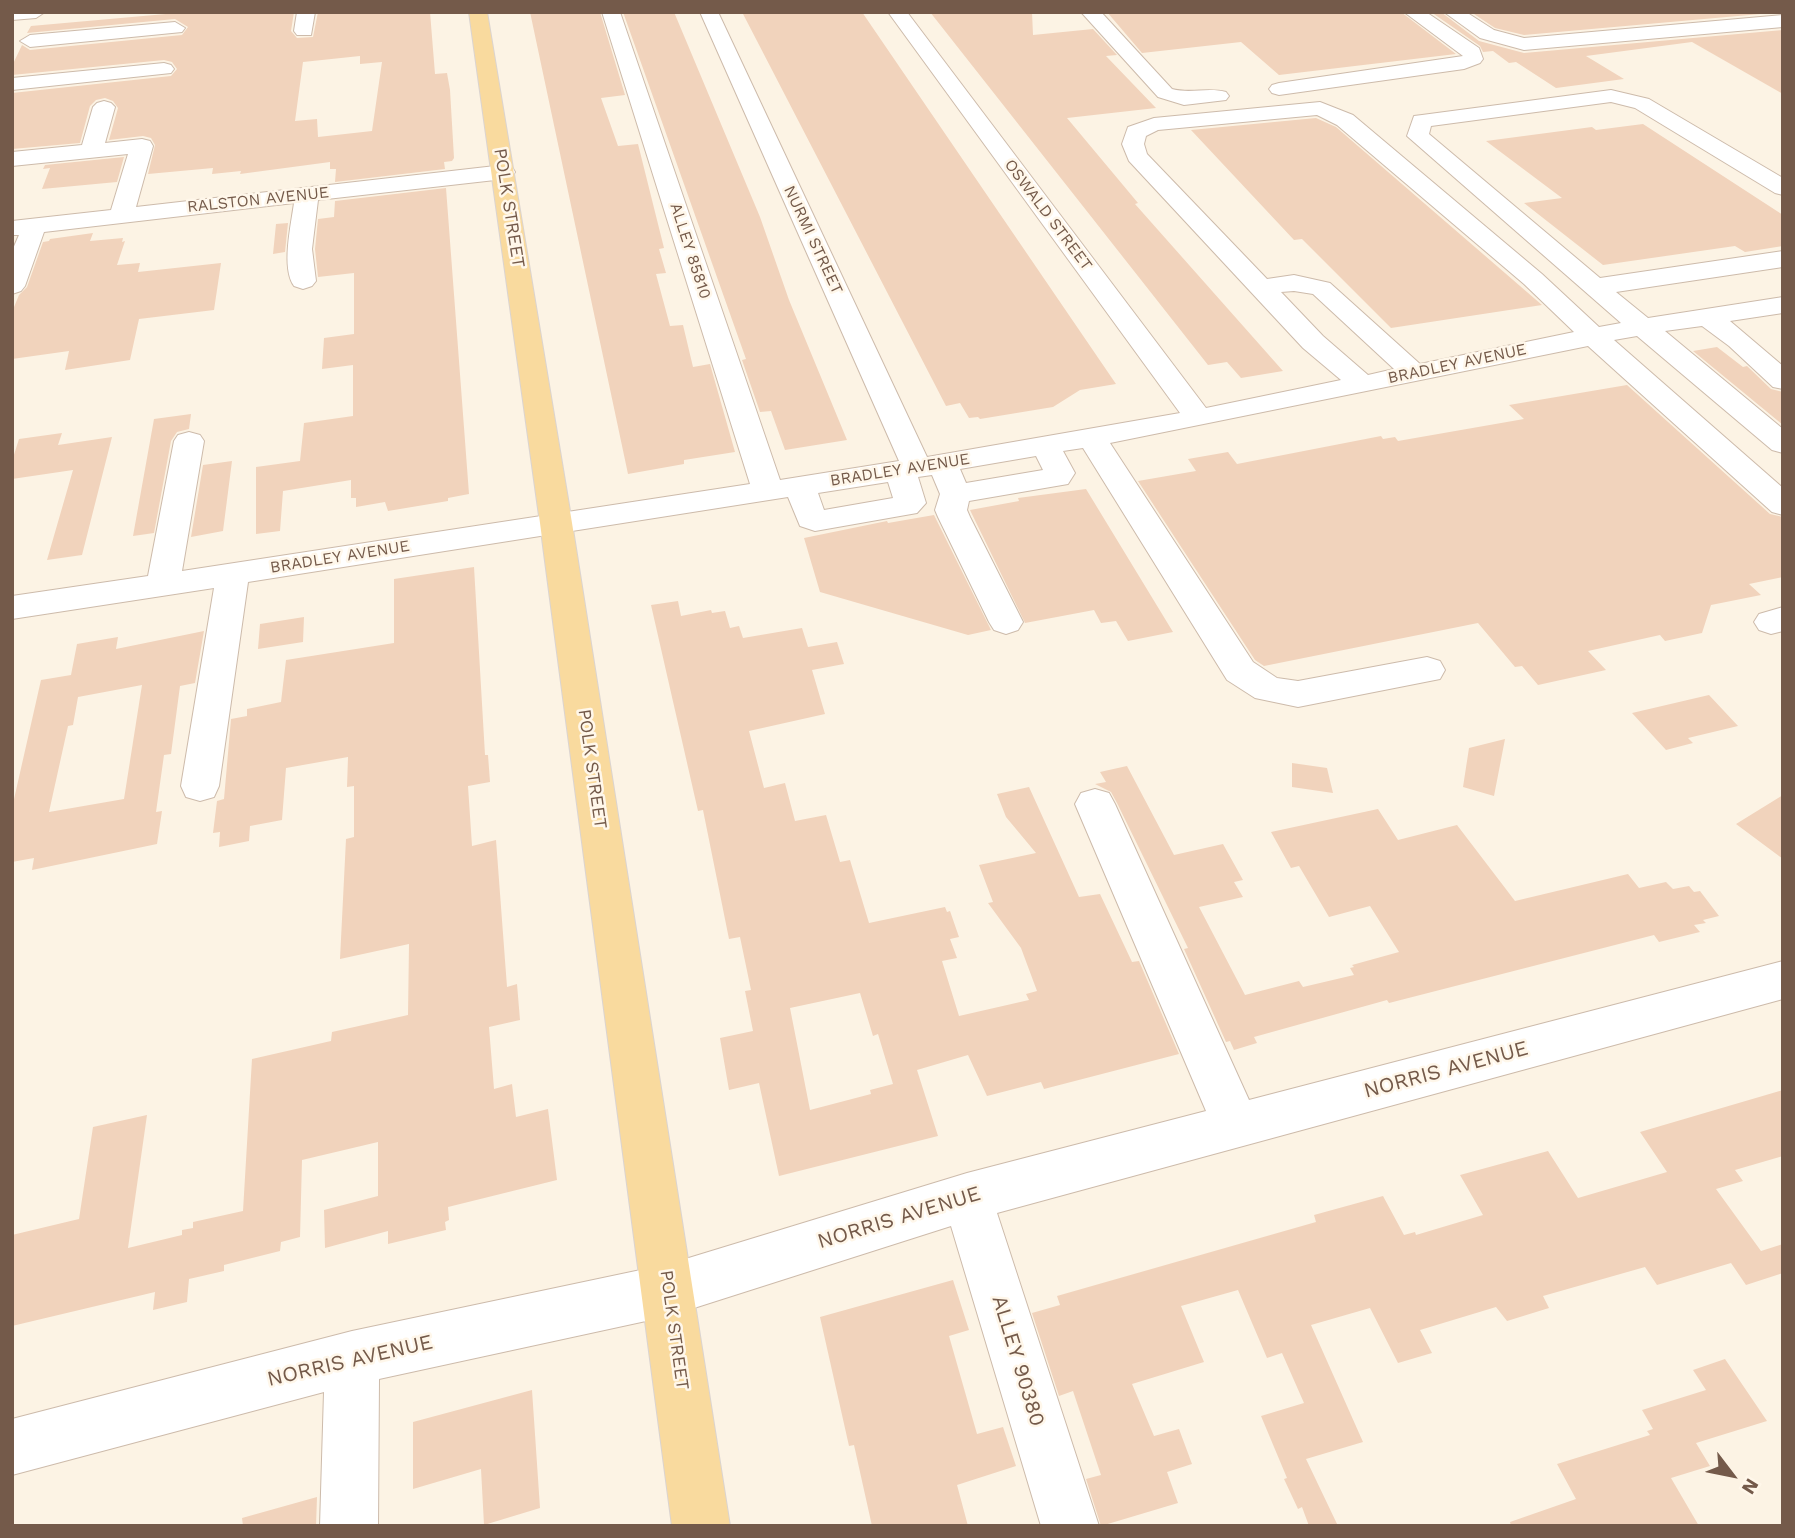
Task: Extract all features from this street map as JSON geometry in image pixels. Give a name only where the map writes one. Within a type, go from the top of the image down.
[{"type":"main road","name":"POLK STREET","points":[[478,12],[669,1290],[701,1526]]},
{"type":"street","points":[[12,14],[36,12]]},
{"type":"street","name":"ALLEY 85810","points":[[611,12],[768,491]]},
{"type":"street","name":"NURMI STREET","points":[[709,12],[920,467]]},
{"type":"street","name":"OSWALD STREET","points":[[897,12],[1199,418]]},
{"type":"street","points":[[1090,12],[1165,93],[1184,99],[1234,94]]},
{"type":"street","points":[[1260,91],[1464,64],[1473,59],[1472,52],[1413,12]]},
{"type":"street","points":[[1453,12],[1487,34],[1524,44],[1783,21]]},
{"type":"street","points":[[1659,12],[1689,29]]},
{"type":"street","points":[[12,84],[162,78],[177,20],[30,41]]},
{"type":"street","points":[[1783,188],[1642,103],[1611,96],[1422,121],[1418,136],[1783,444]]},
{"type":"street","points":[[92,151],[104,107]]},
{"type":"street","points":[[1362,384],[1313,342],[1137,156],[1133,144],[1136,132],[1154,124],[1320,108],[1355,129],[1533,279],[1783,505]]},
{"type":"street","points":[[12,159],[142,146],[121,216]]},
{"type":"street","name":"RALSTON AVENUE","points":[[23,227],[504,172]]},
{"type":"street","points":[[303,281],[300,249],[307,195]]},
{"type":"street","points":[[12,286],[23,227]]},
{"type":"street","points":[[1595,288],[1770,261],[1783,280]]},
{"type":"street","points":[[1262,287],[1294,283],[1321,288],[1414,373]]},
{"type":"street","name":"BRADLEY AVENUE","points":[[12,608],[800,486],[811,519],[815,521],[906,506],[920,467],[1199,418],[1594,336],[1783,305]]},
{"type":"street","points":[[1707,317],[1739,340],[1783,381]]},
{"type":"street","points":[[1091,437],[1240,671],[1268,689],[1298,694],[1427,670]]},
{"type":"street","points":[[163,584],[189,441]]},
{"type":"street","points":[[920,467],[956,494],[1057,477],[1060,472],[1045,445]]},
{"type":"street","points":[[956,494],[951,510],[1006,622]]},
{"type":"street","points":[[200,786],[233,573]]},
{"type":"street","points":[[1095,804],[1236,1125]]},
{"type":"street","name":"NORRIS AVENUE","points":[[12,1447],[352,1358],[669,1290],[967,1196],[1783,980]]},
{"type":"street","name":"ALLEY 90380","points":[[967,1196],[1070,1526]]},
{"type":"street","points":[[349,1526],[352,1358]]},
{"type":"building","points":[[188,12],[294,12],[291,31],[297,38],[313,37],[318,12],[430,12],[435,74],[447,73],[450,90],[454,158],[444,162],[445,169],[335,182],[336,169],[330,169],[330,162],[240,174],[241,171],[212,174],[213,168],[148,174],[155,145],[151,138],[143,136],[109,140],[118,108],[113,101],[105,98],[96,100],[90,106],[80,143],[12,149],[12,93],[171,76],[177,69],[172,62],[164,60],[12,75],[12,66],[22,45],[30,50],[182,35],[188,27],[175,19],[27,33],[31,26]],"holes":[[[360,56],[360,64],[382,62],[372,131],[318,137],[317,119],[295,121],[303,62]]]},
{"type":"building","points":[[530,12],[600,12],[625,95],[601,98],[618,146],[638,144],[664,248],[659,249],[666,273],[656,274],[670,326],[683,325],[693,367],[710,364],[735,452],[684,460],[684,464],[628,474]]},
{"type":"building","points":[[623,12],[674,12],[760,217],[789,300],[847,440],[785,450],[771,411],[760,412],[742,360],[746,359]]},
{"type":"building","points":[[742,12],[862,12],[1116,384],[1080,390],[1053,407],[980,419],[969,418],[960,403],[946,406]]},
{"type":"building","points":[[930,12],[1032,12],[1033,35],[1093,29],[1117,55],[1106,56],[1156,108],[1067,118],[1138,203],[1135,204],[1283,371],[1241,378],[1227,362],[1208,365]]},
{"type":"building","points":[[1107,12],[1401,12],[1456,54],[1279,75],[1241,42],[1142,53]]},
{"type":"building","points":[[1431,12],[1441,12],[1479,41],[1524,53],[1783,30],[1783,94],[1692,42],[1586,56],[1624,79],[1556,88],[1516,62],[1509,63],[1493,51],[1483,52],[1480,46]]},
{"type":"building","points":[[1471,12],[1783,12],[1524,35],[1495,28]]},
{"type":"building","points":[[1316,118],[1336,127],[1542,305],[1391,328],[1302,239],[1294,240],[1191,130]]},
{"type":"building","points":[[1643,124],[1783,215],[1783,246],[1745,252],[1735,246],[1603,265],[1524,203],[1562,198],[1486,141],[1592,127],[1596,130]]},
{"type":"building","points":[[124,157],[117,182],[42,189],[50,168],[43,169],[45,165]]},
{"type":"building","points":[[446,188],[469,494],[448,498],[448,501],[388,511],[385,502],[356,507],[356,498],[351,498],[351,480],[283,491],[280,531],[256,534],[256,467],[300,461],[304,423],[353,416],[353,365],[322,369],[324,338],[354,334],[354,273],[318,277],[315,249],[318,219],[334,217],[335,201]]},
{"type":"building","points":[[288,223],[285,252],[273,254],[276,224]]},
{"type":"building","points":[[93,233],[90,241],[123,238],[122,242],[125,241],[117,265],[140,263],[138,272],[221,263],[214,310],[139,319],[130,360],[65,370],[69,351],[12,359],[12,312],[19,295],[27,287],[43,242]]},
{"type":"building","points":[[1717,347],[1743,367],[1747,366],[1771,389],[1783,392],[1783,425],[1693,351]]},
{"type":"building","points":[[1627,385],[1770,514],[1783,517],[1783,577],[1749,584],[1761,595],[1711,605],[1702,633],[1665,641],[1660,635],[1588,651],[1606,670],[1538,685],[1522,666],[1515,667],[1478,623],[1264,666],[1255,660],[1138,481],[1196,471],[1188,459],[1228,452],[1237,464],[1381,436],[1383,439],[1395,437],[1398,441],[1524,419],[1509,405]]},
{"type":"building","points":[[191,414],[189,429],[177,432],[171,441],[154,533],[133,536],[154,419]]},
{"type":"building","points":[[62,433],[58,445],[112,437],[82,555],[47,560],[73,470],[12,479],[12,461],[19,439]]},
{"type":"building","points":[[232,461],[223,531],[191,537],[203,465]]},
{"type":"building","points":[[1086,489],[1173,632],[1128,641],[1116,621],[1101,623],[1094,610],[1025,623],[970,510],[1019,501],[1018,498]]},
{"type":"building","points":[[934,515],[991,630],[968,635],[820,592],[804,538],[887,521],[888,523]]},
{"type":"building","points":[[474,567],[485,755],[488,755],[490,782],[468,786],[472,846],[496,840],[507,987],[517,984],[520,1020],[489,1027],[494,1089],[512,1084],[516,1117],[548,1109],[557,1180],[448,1207],[449,1220],[445,1222],[446,1230],[388,1244],[388,1231],[325,1248],[324,1210],[378,1196],[378,1142],[302,1160],[300,1237],[281,1242],[280,1251],[224,1265],[224,1271],[189,1279],[187,1302],[153,1310],[155,1292],[12,1326],[12,1235],[79,1219],[93,1127],[147,1115],[128,1248],[182,1235],[182,1230],[193,1228],[193,1222],[243,1211],[252,1059],[331,1041],[332,1032],[408,1015],[409,944],[340,959],[346,839],[354,837],[354,786],[347,787],[348,757],[286,768],[282,820],[250,826],[249,841],[219,847],[220,832],[213,833],[217,801],[224,799],[231,719],[247,716],[247,709],[281,702],[286,660],[394,643],[394,579]]},
{"type":"building","points":[[678,601],[681,616],[711,610],[712,613],[725,611],[730,628],[739,626],[743,638],[802,628],[808,647],[837,642],[844,664],[812,670],[825,714],[749,731],[764,788],[785,783],[795,821],[826,815],[840,862],[850,860],[869,923],[945,907],[947,912],[950,911],[959,937],[950,939],[957,958],[942,961],[959,1016],[1029,1000],[1026,994],[1037,991],[1021,948],[988,903],[993,902],[979,865],[1036,853],[1006,817],[997,794],[1029,787],[1079,897],[1100,894],[1132,962],[1139,961],[1179,1054],[1044,1089],[1041,1082],[987,1096],[968,1055],[917,1070],[938,1136],[779,1176],[759,1083],[729,1090],[720,1038],[753,1031],[745,991],[751,990],[740,937],[729,939],[703,810],[698,811],[651,605]],"holes":[[[860,993],[873,1036],[878,1034],[893,1084],[870,1090],[871,1094],[810,1110],[790,1008]]]},
{"type":"building","points":[[304,617],[303,642],[258,649],[260,624]]},
{"type":"building","points":[[204,631],[195,683],[180,686],[171,754],[164,755],[156,812],[162,811],[157,844],[32,870],[34,858],[12,862],[12,808],[41,680],[71,675],[77,644],[118,637],[116,649]],"holes":[[[142,685],[124,799],[49,812],[68,726],[73,725],[78,697]]]},
{"type":"building","points":[[1709,695],[1738,726],[1688,738],[1693,743],[1666,750],[1632,713]]},
{"type":"building","points":[[1505,739],[1494,796],[1463,787],[1469,748]]},
{"type":"building","points":[[1292,763],[1327,768],[1333,793],[1292,787]]},
{"type":"building","points":[[1127,766],[1174,855],[1223,844],[1243,880],[1234,882],[1243,897],[1199,907],[1245,995],[1299,981],[1303,987],[1354,975],[1350,968],[1354,967],[1352,965],[1399,952],[1370,906],[1329,917],[1299,866],[1291,868],[1271,832],[1378,809],[1398,840],[1457,825],[1515,901],[1628,874],[1639,888],[1666,882],[1673,889],[1689,886],[1694,892],[1700,891],[1719,916],[1703,920],[1706,923],[1694,925],[1700,932],[1659,942],[1654,935],[1389,1003],[1387,1000],[1254,1037],[1257,1043],[1234,1050],[1230,1041],[1226,1042],[1184,949],[1188,948],[1117,803],[1111,792],[1095,784],[1106,782],[1100,772]]},
{"type":"building","points":[[1783,795],[1783,859],[1736,824]]},
{"type":"building","points":[[1783,1090],[1783,1156],[1735,1170],[1743,1181],[1716,1189],[1761,1251],[1783,1244],[1783,1273],[1746,1285],[1731,1263],[1657,1285],[1645,1267],[1543,1296],[1549,1308],[1507,1321],[1496,1307],[1420,1330],[1432,1353],[1398,1363],[1370,1308],[1311,1325],[1363,1442],[1306,1459],[1338,1526],[1309,1526],[1302,1507],[1298,1509],[1284,1479],[1287,1478],[1261,1416],[1304,1403],[1282,1353],[1267,1358],[1238,1290],[1181,1306],[1204,1362],[1132,1384],[1154,1436],[1179,1429],[1192,1464],[1167,1472],[1178,1503],[1101,1526],[1086,1479],[1101,1475],[1073,1391],[1059,1396],[1032,1313],[1060,1305],[1057,1296],[1316,1222],[1314,1215],[1383,1196],[1404,1235],[1415,1232],[1416,1235],[1483,1215],[1460,1175],[1548,1151],[1578,1198],[1667,1172],[1640,1132]]},
{"type":"building","points":[[953,1280],[969,1330],[949,1336],[977,1434],[1003,1427],[1016,1466],[957,1485],[968,1526],[872,1526],[854,1445],[849,1446],[820,1317]]},
{"type":"building","points":[[1725,1359],[1767,1421],[1696,1443],[1710,1466],[1671,1478],[1699,1526],[1511,1526],[1510,1522],[1576,1499],[1557,1464],[1650,1435],[1647,1431],[1653,1429],[1642,1410],[1706,1390],[1693,1370]]},
{"type":"building","points":[[532,1390],[540,1508],[484,1525],[481,1469],[413,1489],[413,1422]]},
{"type":"building","points":[[317,1497],[316,1526],[243,1526],[242,1518]]}]
